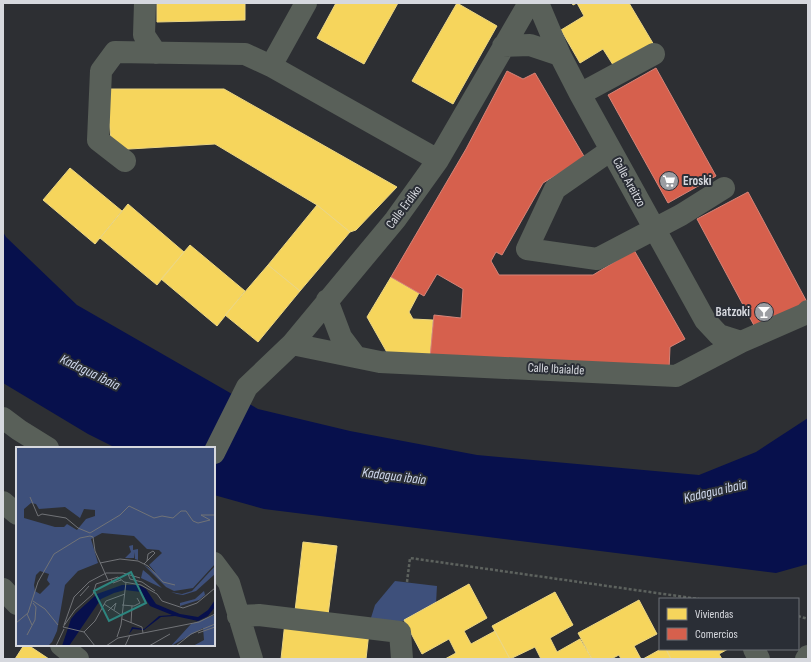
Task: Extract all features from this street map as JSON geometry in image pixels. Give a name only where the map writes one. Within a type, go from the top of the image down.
[{"type":"street","points":[[145,3],[144,35],[156,52]]},
{"type":"street","points":[[271,66],[306,3]]},
{"type":"street","name":"Calle Erdiko","points":[[215,451],[247,387],[292,344],[395,220],[438,160],[529,3]]},
{"type":"street","name":"Calle Areitzo","points":[[538,3],[560,55],[580,94],[705,320],[719,335],[741,342]]},
{"type":"street","points":[[503,46],[530,45],[560,55]]},
{"type":"street","points":[[125,161],[98,140],[101,71],[115,52],[245,54],[271,66],[438,160]]},
{"type":"street","points":[[580,94],[654,54]]},
{"type":"street","points":[[611,150],[555,189],[527,249],[597,259],[681,215],[724,188]]},
{"type":"street","points":[[327,300],[341,337],[356,357]]},
{"type":"street","name":"Calle Ibaialde","points":[[292,344],[380,362],[676,376],[741,342],[808,311]]},
{"type":"street","points":[[692,368],[707,337],[705,320]]},
{"type":"street","points":[[3,418],[46,447]]},
{"type":"street","points":[[3,502],[16,513]]},
{"type":"street","points":[[215,564],[229,583],[252,659]]},
{"type":"street","points":[[3,589],[16,603]]},
{"type":"street","points":[[238,616],[259,615],[389,627],[400,632],[401,653]]},
{"type":"street","points":[[754,650],[759,659]]},
{"type":"path","points":[[407,582],[410,558],[692,598]]},
{"type":"shaded area","points":[[395,581],[437,586],[436,603],[396,625],[370,621],[375,605]]},
{"type":"water","name":"Kadagua ibaia","points":[[3,232],[6,237],[77,305],[258,409],[350,431],[477,455],[699,475],[756,452],[808,418],[808,564],[776,573],[264,509],[215,495],[215,447],[114,447],[88,434],[3,383]]},
{"type":"building: Viviendas","points":[[157,3],[245,3],[245,20],[157,22]]},
{"type":"building: Viviendas","points":[[336,3],[398,3],[364,64],[317,38]]},
{"type":"building: Viviendas","points":[[457,3],[497,26],[453,104],[412,81]]},
{"type":"building: Viviendas","points":[[577,3],[629,3],[654,45],[615,68],[603,49],[580,63],[561,30],[584,16]]},
{"type":"building: Viviendas","points":[[106,89],[224,89],[397,187],[356,230],[350,232],[317,205],[215,144],[112,150]]},
{"type":"building: Viviendas","points":[[70,168],[122,211],[95,244],[43,200]]},
{"type":"building: Viviendas","points":[[128,204],[184,252],[157,285],[100,238]]},
{"type":"building: Viviendas","points":[[317,205],[350,232],[300,291],[268,265]]},
{"type":"building: Viviendas","points":[[190,245],[245,291],[217,326],[161,279]]},
{"type":"building: Viviendas","points":[[268,265],[300,291],[258,342],[225,315]]},
{"type":"building: Viviendas","points":[[391,277],[419,293],[409,312],[413,319],[433,320],[430,358],[389,356],[367,317]]},
{"type":"building: Viviendas","points":[[303,542],[337,546],[328,615],[295,611]]},
{"type":"building: Viviendas","points":[[469,584],[487,618],[464,631],[471,644],[495,631],[510,659],[445,659],[456,653],[449,639],[422,654],[404,620]]},
{"type":"building: Viviendas","points":[[555,592],[573,625],[550,638],[557,652],[580,639],[592,659],[541,659],[535,647],[510,659],[492,626]]},
{"type":"building: Viviendas","points":[[639,600],[657,634],[634,646],[641,659],[621,659],[619,655],[611,659],[592,659],[578,633]]},
{"type":"building: Viviendas","points":[[285,622],[369,632],[366,659],[281,659]]},
{"type":"building: Viviendas","points":[[23,646],[30,646],[49,659],[15,659]]},
{"type":"building: Viviendas","points":[[659,650],[666,650],[671,659],[643,659]]},
{"type":"building: Viviendas","points":[[666,650],[726,650],[719,654],[722,659],[671,659]]},
{"type":"building: Comercios","points":[[656,68],[716,176],[668,203],[608,95]]},
{"type":"building: Comercios","points":[[507,71],[523,79],[535,73],[585,158],[543,183],[502,255],[496,252],[491,261],[499,275],[593,275],[634,250],[685,339],[670,347],[669,370],[430,358],[434,315],[461,318],[463,289],[437,274],[424,296],[391,277],[466,149]]},
{"type":"building: Comercios","points":[[748,192],[808,304],[757,331],[697,219]]},
{"type":"place","name":"Eroski","points":[[669,181]]},
{"type":"place","name":"Batzoki","points":[[764,312]]}]
